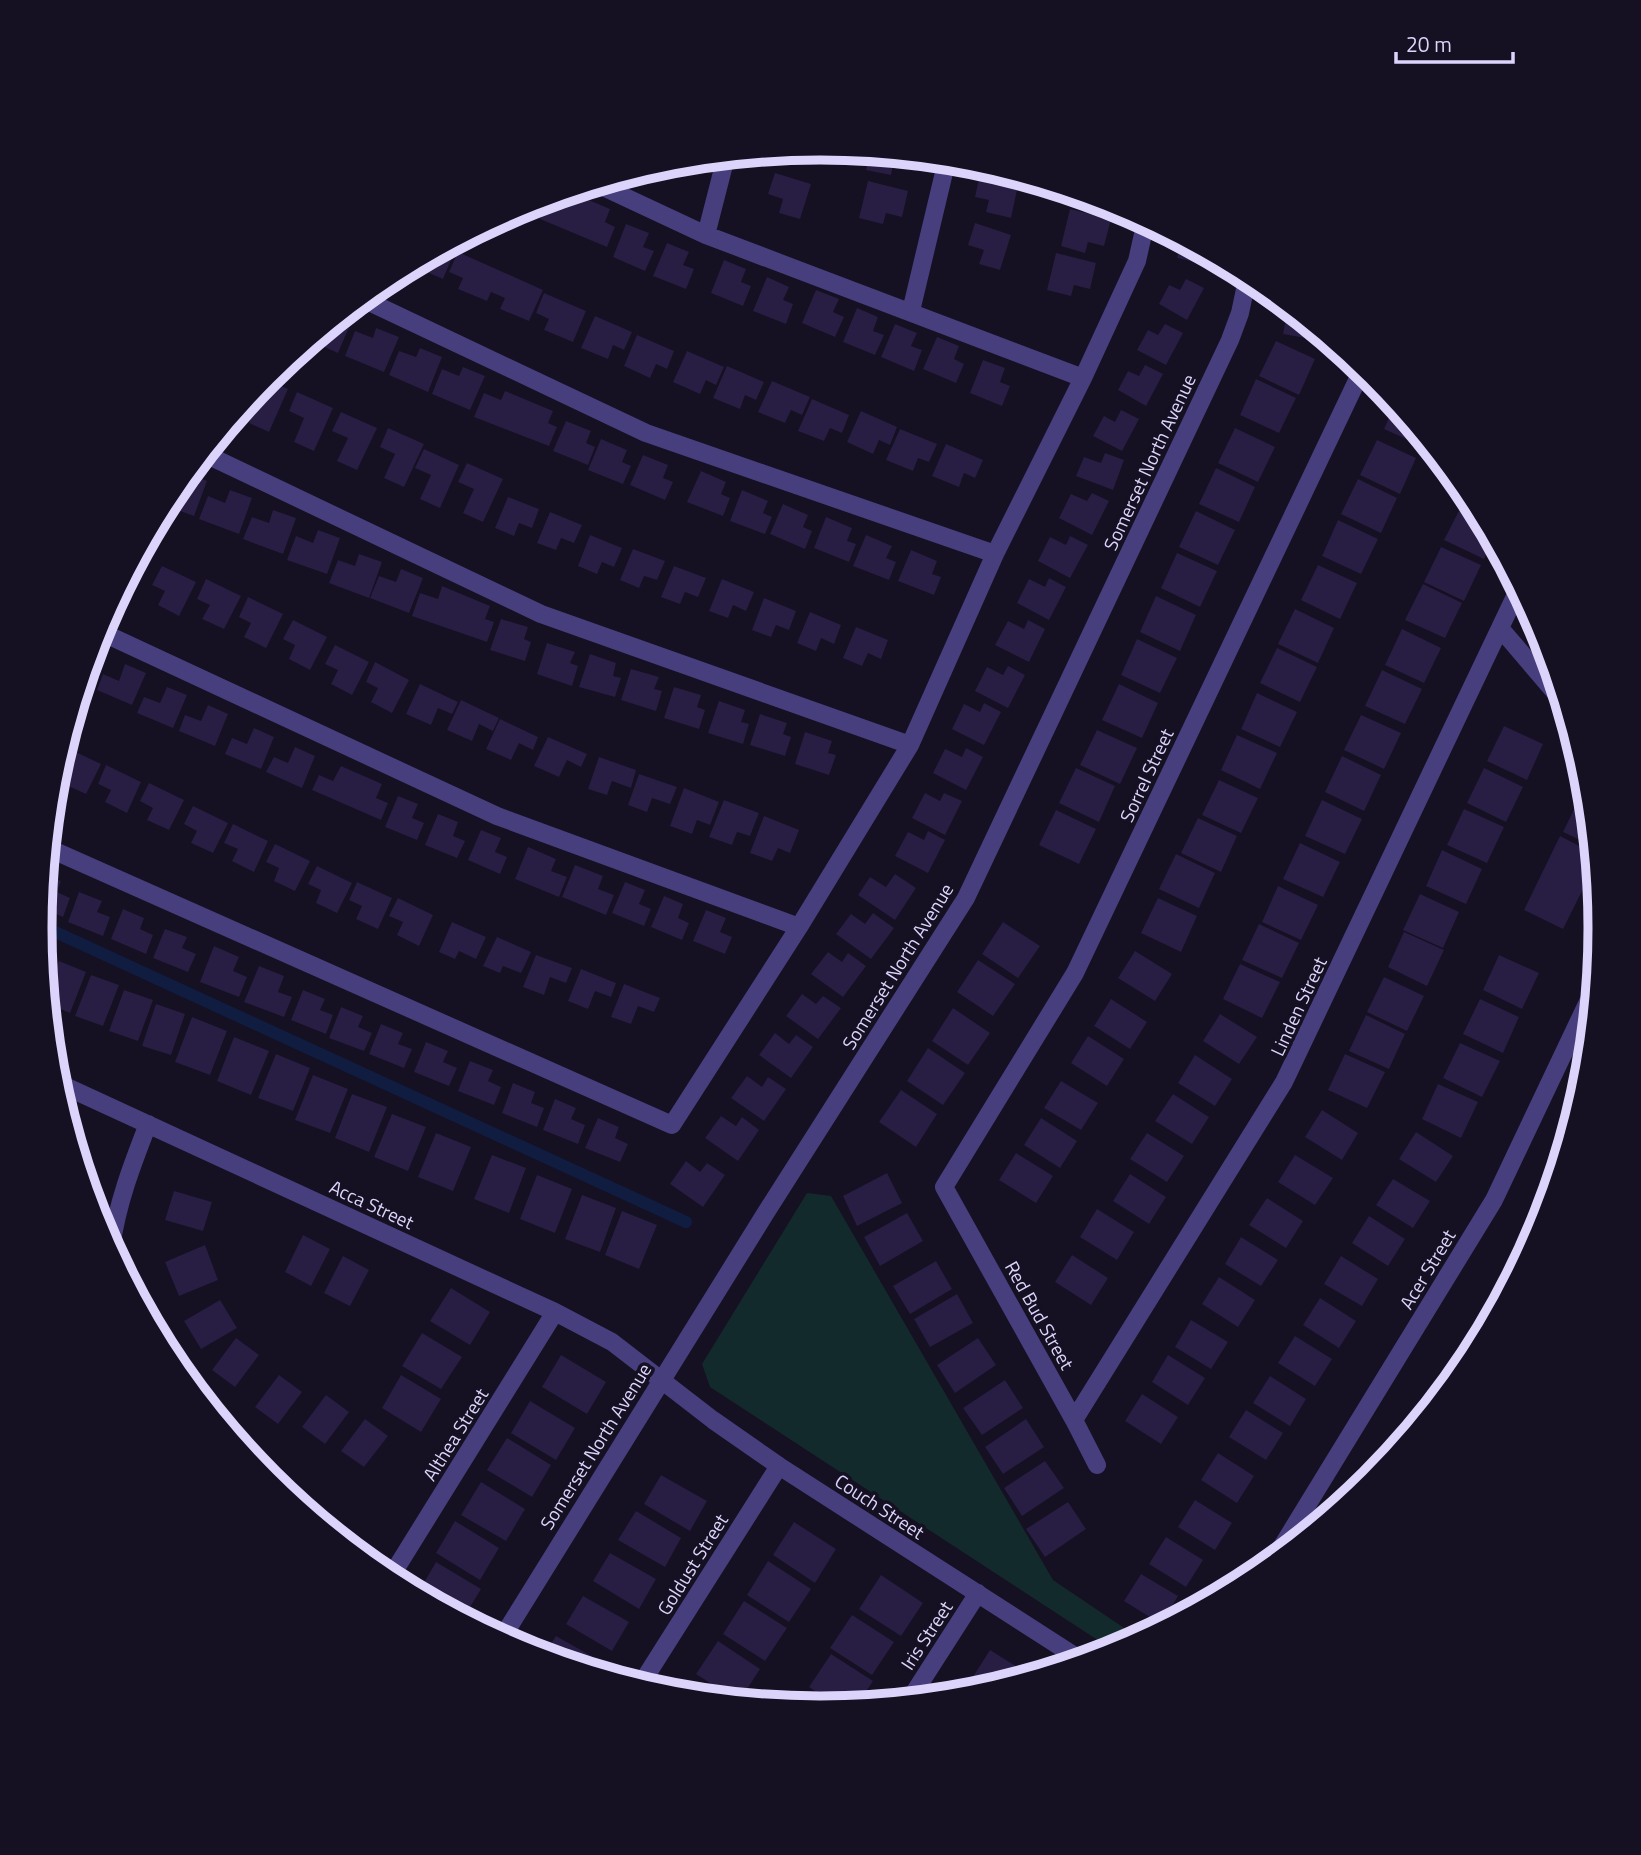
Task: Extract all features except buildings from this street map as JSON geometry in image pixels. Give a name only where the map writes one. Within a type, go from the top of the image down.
[{"type":"street","points":[[706,235],[724,166]]},
{"type":"street","points":[[911,311],[945,170]]},
{"type":"street","points":[[609,190],[706,235],[1083,378]]},
{"type":"street","points":[[57,852],[672,1125],[799,927],[910,746],[995,554],[1083,378],[1137,261],[1144,232]]},
{"type":"street","name":"Somerset North Avenue","points":[[508,1628],[966,898],[1230,340],[1245,288]]},
{"type":"street","points":[[373,304],[646,433],[995,554]]},
{"type":"street","name":"Sorrel Street","points":[[944,1187],[1075,973],[1358,378]]},
{"type":"street","points":[[213,458],[541,614],[910,746]]},
{"type":"street","name":"Linden Street","points":[[1074,1420],[1284,1083],[1514,599]]},
{"type":"street","points":[[1500,628],[1549,686]]},
{"type":"street","points":[[110,636],[497,816],[799,927]]},
{"type":"street","name":"Acer Street","points":[[1286,1538],[1494,1200],[1584,1011]]},
{"type":"street","name":"Acca Street","points":[[70,1088],[555,1312],[612,1342],[661,1381]]},
{"type":"street","points":[[114,1228],[128,1174],[148,1124]]},
{"type":"street","name":"Red Bud Street","points":[[944,1187],[1097,1465]]},
{"type":"street","name":"Althea Street","points":[[397,1568],[555,1312]]},
{"type":"street","name":"Couch Street","points":[[661,1381],[779,1466],[1071,1653]]},
{"type":"street","name":"Goldust Street","points":[[647,1675],[779,1466]]},
{"type":"street","name":"Iris Street","points":[[916,1689],[978,1593]]},
{"type":"green space","points":[[807,1193],[831,1196],[1053,1580],[1128,1631],[1101,1642],[710,1387],[702,1364]]},
{"type":"waterway","points":[[52,931],[686,1222]]}]
